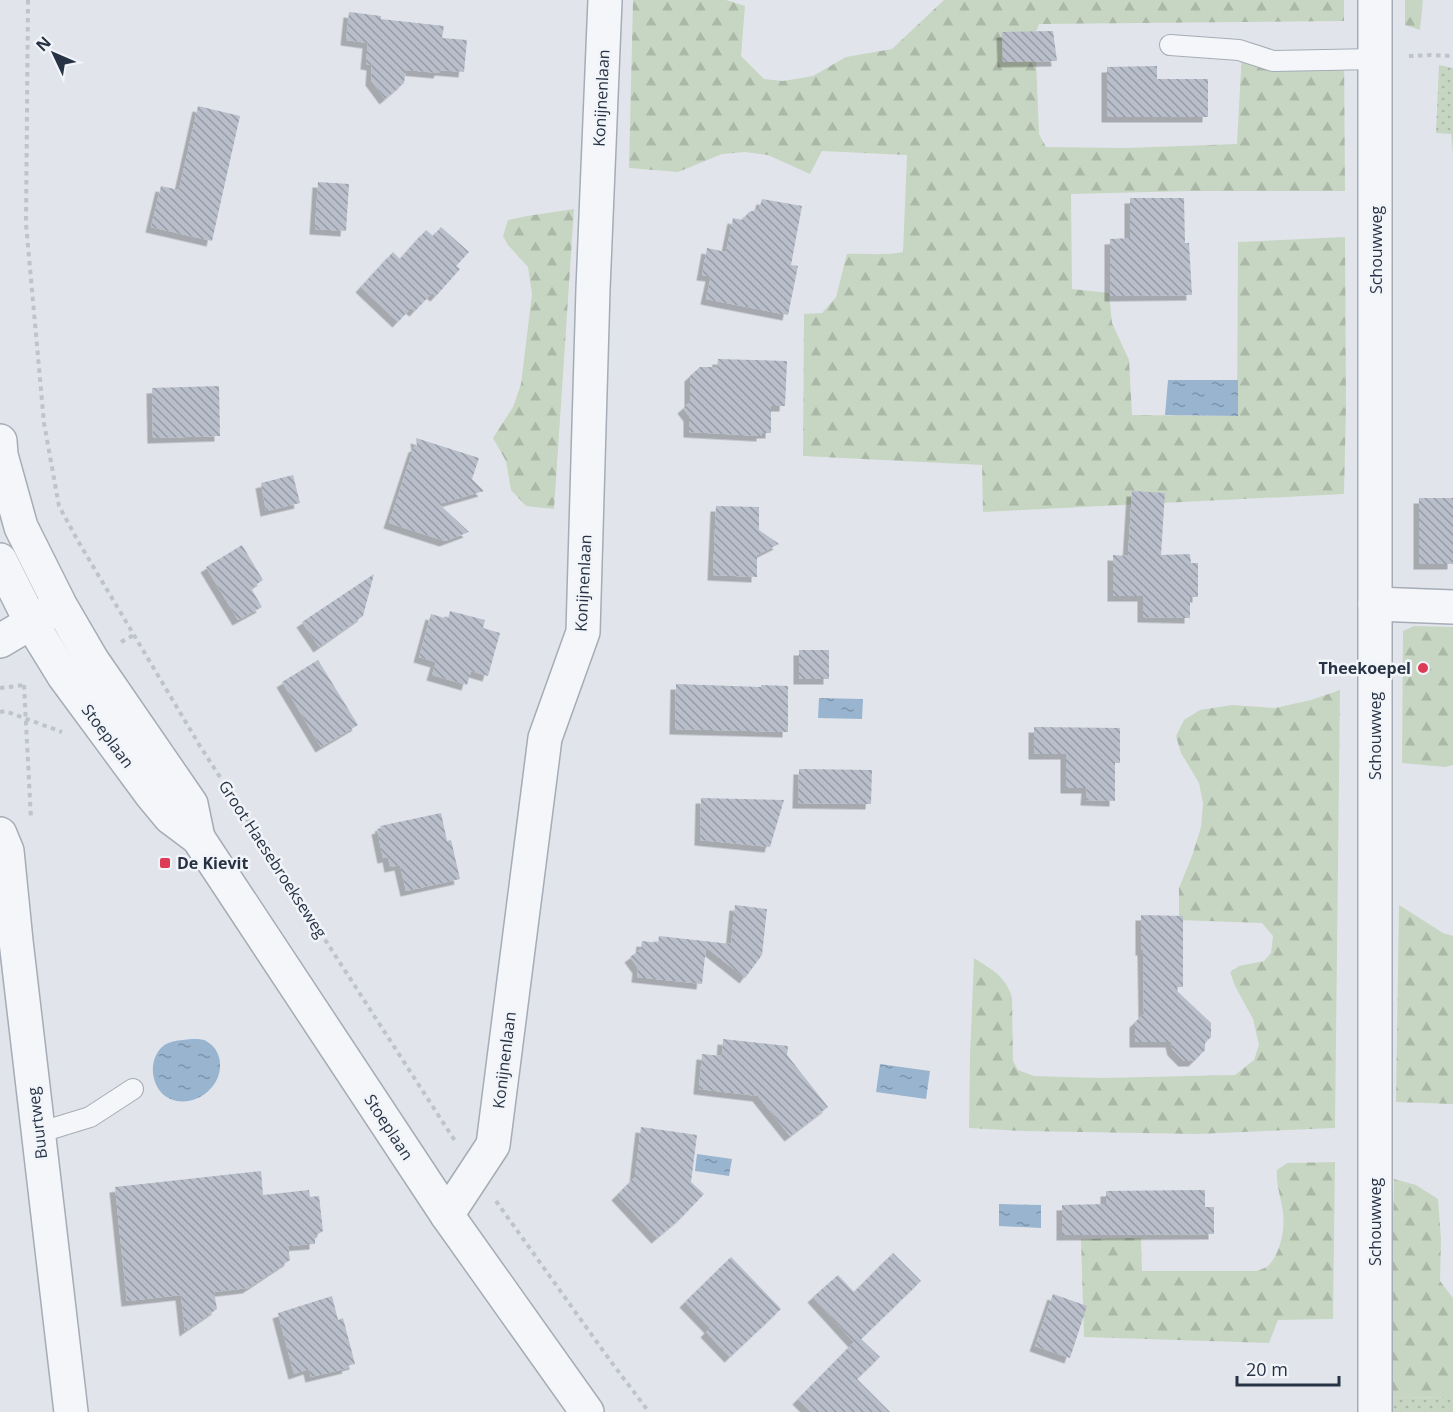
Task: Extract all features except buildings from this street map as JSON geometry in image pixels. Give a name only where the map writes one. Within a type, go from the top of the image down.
[{"type":"street","name":"Konijnenlaan","points":[[447,1215],[493,1145],[544,738],[584,632],[592,289],[605,0]]},
{"type":"street","name":"Schouwweg","points":[[1375,0],[1375,1412]]},
{"type":"street","points":[[0,441],[1,455],[21,527],[60,605],[32,624],[0,641]]},
{"type":"street","points":[[0,560],[32,624]]},
{"type":"street","points":[[1375,604],[1453,607]]},
{"type":"street","name":"Stoeplaan","points":[[60,605],[92,660],[191,804],[198,838]]},
{"type":"street","name":"Stoeplaan","points":[[32,624],[64,676],[151,794],[170,817],[198,838],[447,1215],[587,1412]]},
{"type":"street","name":"Buurtweg","points":[[0,834],[7,851],[71,1412]]},
{"type":"lane","points":[[1170,45],[1239,50],[1273,61],[1376,59]]},
{"type":"lane","points":[[38,1133],[90,1117],[133,1089]]},
{"type":"path","name":"Groot Haesebroekseweg","points":[[28,0],[26,224],[44,423],[59,506],[200,746],[475,1172],[649,1412]]},
{"type":"path","points":[[1376,59],[1431,55],[1453,56]]},
{"type":"path","points":[[0,712],[5,711],[70,735]]},
{"type":"green space","points":[[633,0],[726,0],[745,6],[741,56],[764,79],[783,81],[813,76],[846,57],[892,49],[944,0],[1344,0],[1344,21],[1039,24],[1035,35],[1039,134],[1046,147],[1126,148],[1237,144],[1242,51],[1344,50],[1345,191],[1071,194],[1072,289],[1109,293],[1112,323],[1129,360],[1132,415],[1237,416],[1238,242],[1345,237],[1344,494],[983,512],[982,465],[803,456],[804,314],[822,313],[836,297],[847,254],[903,252],[907,155],[822,151],[810,174],[768,155],[745,152],[722,154],[678,172],[629,168]]},
{"type":"green space","points":[[1405,0],[1423,0],[1420,30],[1405,25]]},
{"type":"green space","points":[[1439,65],[1453,68],[1453,154],[1451,134],[1436,133]]},
{"type":"green space","points":[[574,209],[554,509],[526,506],[511,490],[506,461],[493,438],[513,407],[521,384],[532,294],[528,267],[503,236],[508,220]]},
{"type":"green space","points":[[1414,626],[1453,627],[1453,765],[1445,767],[1402,763],[1403,631]]},
{"type":"green space","points":[[1340,690],[1335,1128],[1197,1134],[969,1128],[974,958],[998,974],[1010,991],[1013,1061],[1018,1070],[1034,1076],[1100,1078],[1235,1075],[1254,1060],[1259,1045],[1253,1019],[1230,972],[1239,966],[1264,961],[1271,953],[1273,936],[1262,923],[1179,920],[1179,888],[1201,827],[1203,803],[1199,783],[1181,753],[1176,736],[1184,720],[1200,710],[1232,705],[1275,708],[1311,700]]},
{"type":"green space","points":[[1399,905],[1443,933],[1453,936],[1453,1104],[1396,1102]]},
{"type":"green space","points":[[1335,1162],[1333,1319],[1278,1320],[1269,1343],[1084,1337],[1081,1239],[1141,1238],[1142,1271],[1257,1271],[1268,1266],[1277,1252],[1282,1237],[1283,1214],[1277,1170],[1287,1163]]},
{"type":"green space","points":[[1394,1179],[1416,1185],[1438,1199],[1441,1239],[1440,1281],[1453,1298],[1453,1398],[1389,1397]]},
{"type":"green space","points":[[1389,1397],[1453,1398],[1453,1412],[1389,1412]]},
{"type":"water","points":[[1168,380],[1238,380],[1238,416],[1165,415]]},
{"type":"water","points":[[819,698],[863,699],[862,719],[818,718]]},
{"type":"water","points":[[193,1039],[205,1040],[215,1049],[220,1064],[218,1077],[208,1092],[200,1097],[192,1100],[174,1100],[165,1096],[157,1086],[153,1065],[158,1052],[168,1043]]},
{"type":"water","points":[[880,1064],[930,1071],[926,1099],[876,1092]]},
{"type":"water","points":[[697,1154],[732,1159],[729,1176],[695,1171]]},
{"type":"water","points":[[999,1204],[1041,1205],[1041,1228],[999,1226]]},
{"type":"place","name":"Theekoepel","points":[[1423,668]]},
{"type":"place","name":"De Kievit","points":[[165,863]]}]
